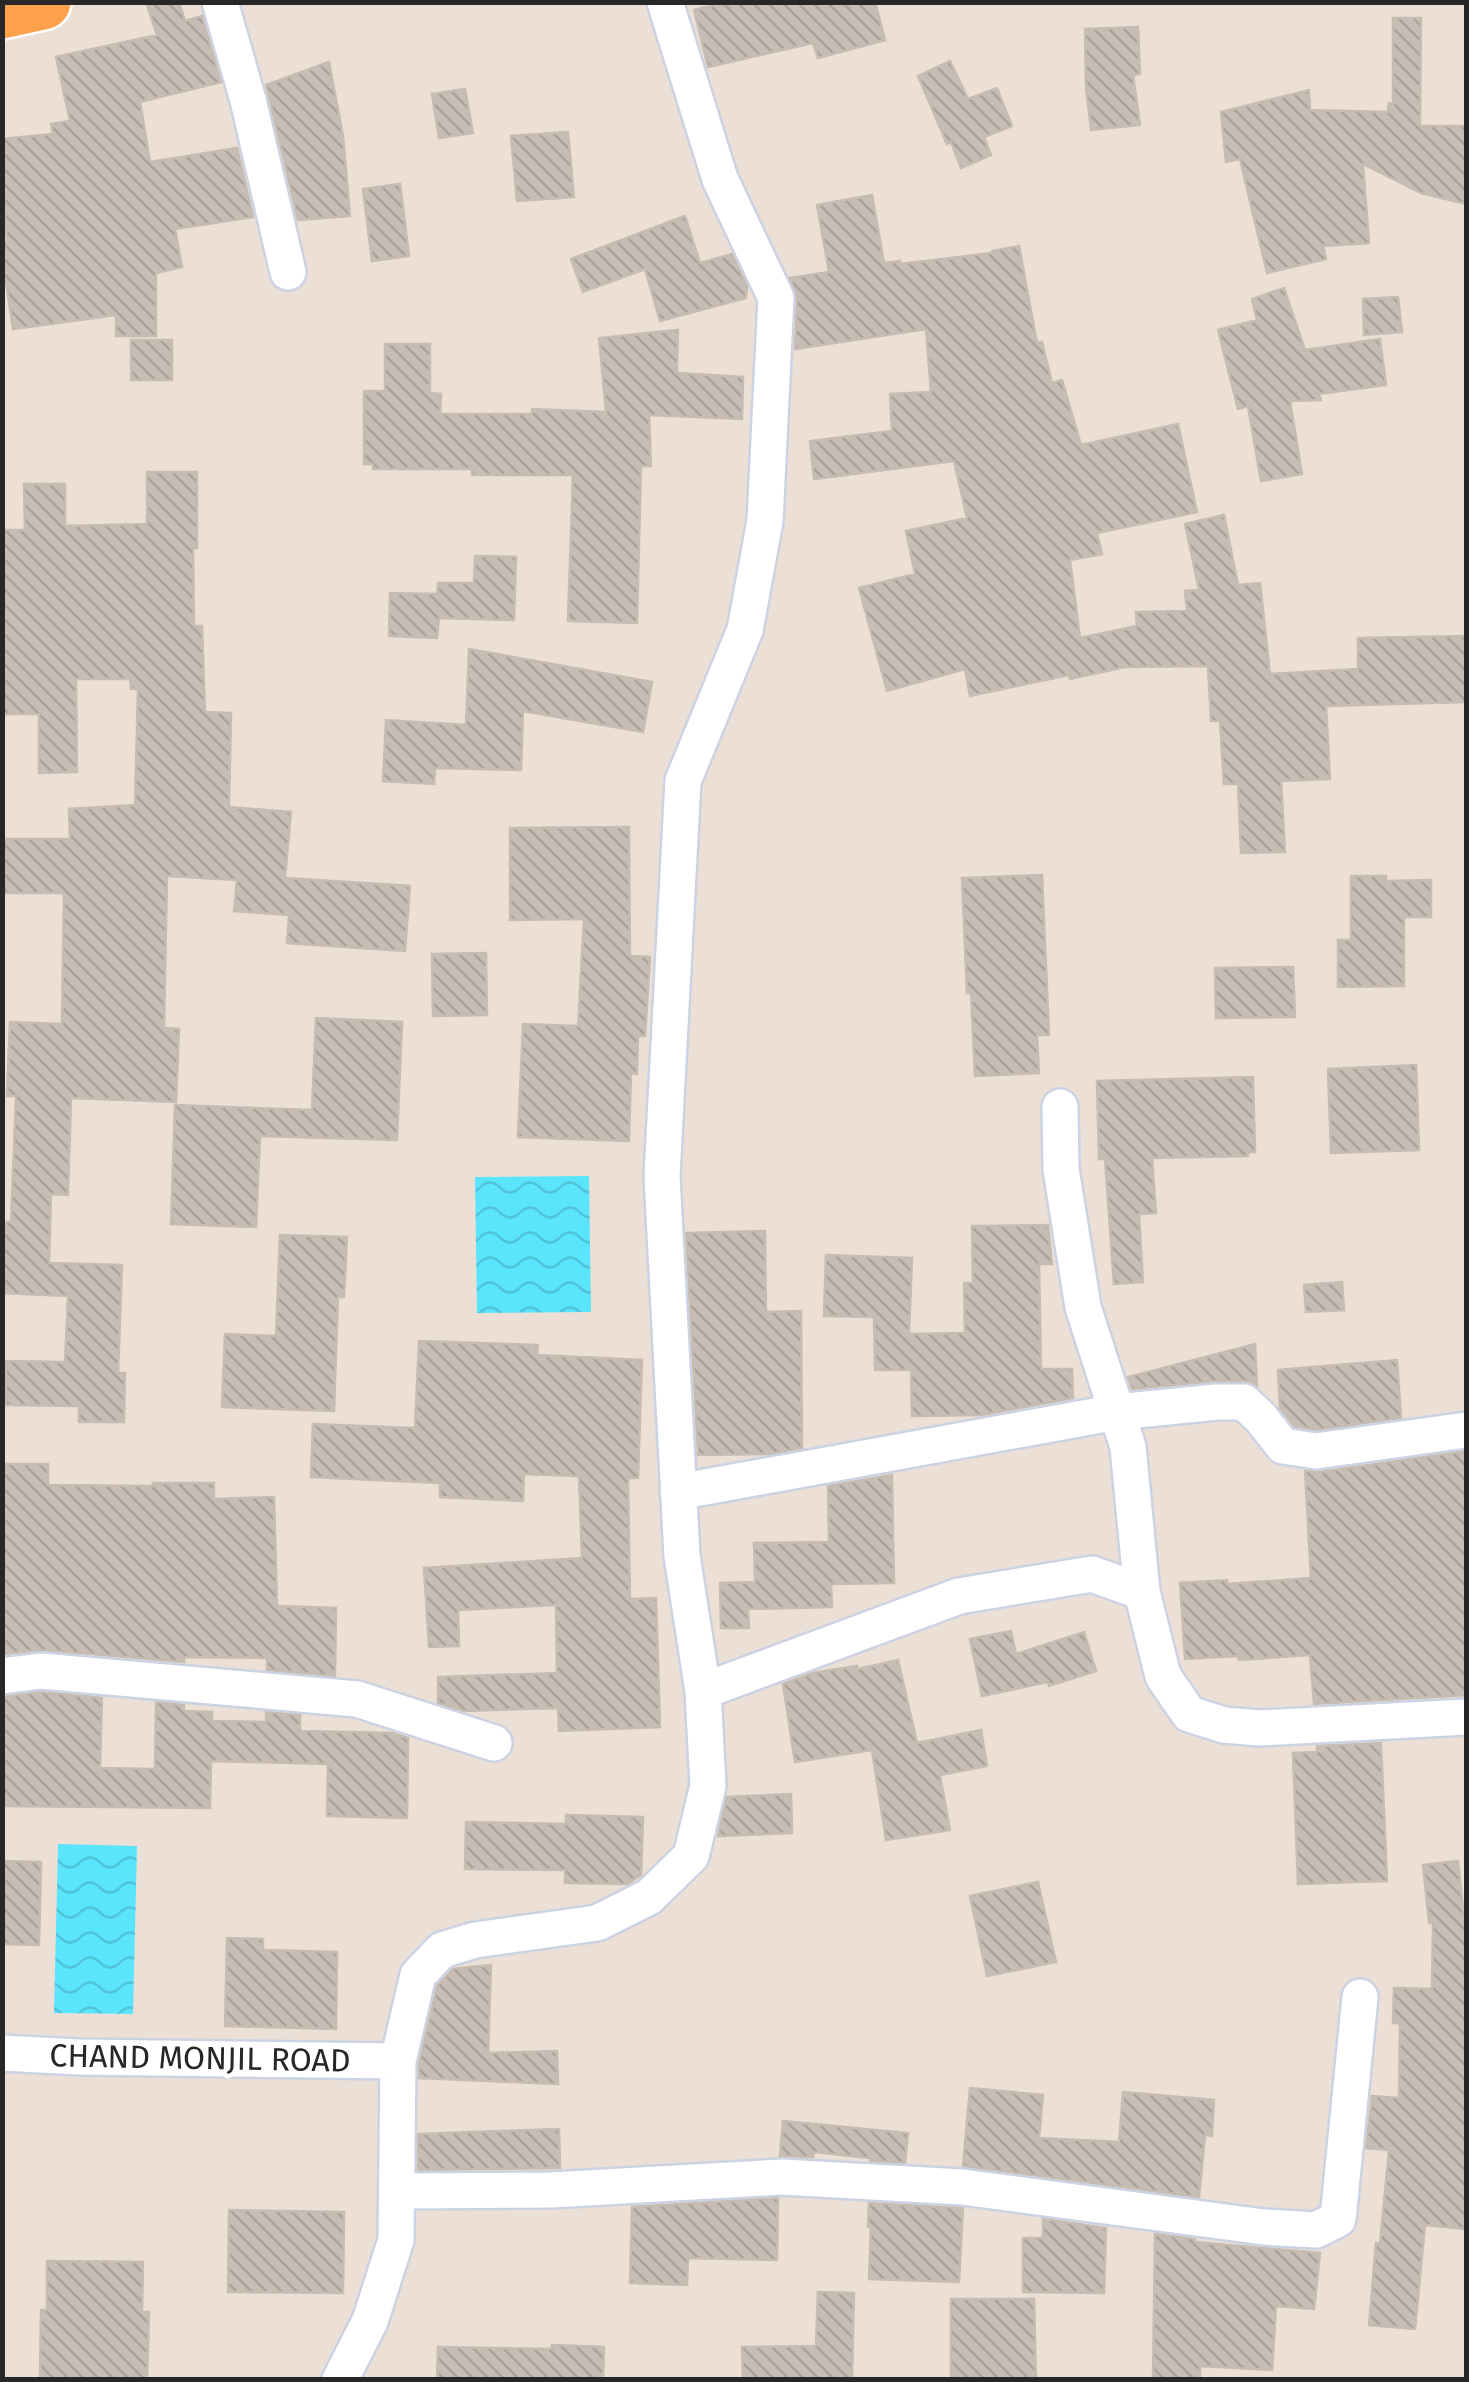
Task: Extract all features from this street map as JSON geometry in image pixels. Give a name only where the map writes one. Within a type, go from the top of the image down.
[{"type":"highway","points":[[2,11],[44,2]]},
{"type":"street","points":[[220,2],[248,100],[288,272]]},
{"type":"street","points":[[340,2380],[370,2320],[396,2240],[398,2061],[418,1975],[442,1950],[475,1940],[598,1924],[649,1898],[690,1856],[708,1786],[703,1692],[682,1556],[662,1176],[683,781],[746,630],[766,521],[776,298],[720,179],[665,2]]},
{"type":"street","points":[[1060,1106],[1062,1168],[1083,1307],[1128,1446],[1142,1592],[1163,1676],[1189,1714],[1224,1725],[1260,1728],[1466,1718]]},
{"type":"street","points":[[678,1492],[1117,1412],[1217,1402],[1244,1402],[1283,1446],[1316,1451],[1466,1430]]},
{"type":"street","points":[[703,1692],[959,1596],[1092,1574],[1142,1592]]},
{"type":"street","points":[[2,1676],[41,1672],[357,1698],[494,1743]]},
{"type":"street","points":[[398,2191],[551,2190],[782,2176],[962,2187],[1264,2227],[1316,2230],[1338,2218],[1360,1997]]},
{"type":"street","name":"CHAND MONJIL ROAD","points":[[2,2053],[78,2058],[398,2061]]},
{"type":"water","points":[[589,1176],[591,1312],[477,1313],[475,1177]]},
{"type":"water","points":[[58,1844],[137,1846],[133,2014],[54,2013]]},
{"type":"building","points":[[146,2],[179,2],[185,21],[202,16],[221,82],[140,102],[150,162],[237,148],[253,217],[175,229],[182,267],[156,273],[156,336],[116,336],[116,315],[13,329],[6,281],[2,282],[2,242],[7,242],[2,139],[53,134],[51,124],[70,121],[56,57],[157,35]]},
{"type":"building","points":[[726,2],[875,2],[885,40],[818,58],[813,43],[708,67],[694,10]]},
{"type":"building","points":[[1393,18],[1421,18],[1420,126],[1466,126],[1466,204],[1421,193],[1363,164],[1369,243],[1323,246],[1326,259],[1267,273],[1240,159],[1226,162],[1221,112],[1309,90],[1310,110],[1388,112],[1389,103],[1393,104]]},
{"type":"building","points":[[1138,27],[1140,74],[1133,75],[1140,125],[1091,130],[1085,29]]},
{"type":"building","points":[[950,61],[968,99],[997,88],[1012,126],[984,137],[991,155],[961,168],[918,76]]},
{"type":"building","points":[[329,62],[343,136],[350,216],[298,220],[266,85]]},
{"type":"building","points":[[465,89],[473,133],[439,138],[432,94]]},
{"type":"building","points":[[568,132],[574,197],[517,201],[511,136]]},
{"type":"building","points":[[400,184],[409,256],[372,261],[363,189]]},
{"type":"building","points":[[872,195],[884,263],[992,253],[1019,246],[1037,343],[1042,342],[1052,383],[1062,380],[1081,445],[1178,424],[1197,512],[1097,533],[1102,554],[1070,560],[1080,638],[1137,626],[1136,612],[1187,611],[1185,591],[1199,590],[1185,524],[1224,515],[1238,585],[1260,583],[1270,674],[1358,669],[1358,638],[1466,636],[1466,702],[1326,706],[1330,779],[1281,781],[1285,852],[1241,853],[1238,784],[1224,784],[1220,721],[1211,721],[1208,666],[1125,667],[970,696],[965,669],[887,691],[859,588],[915,574],[906,531],[967,518],[954,461],[814,479],[810,441],[892,431],[890,394],[931,392],[926,329],[795,349],[797,299],[790,278],[829,272],[817,205]]},
{"type":"building","points":[[685,216],[700,263],[732,254],[747,286],[746,298],[660,321],[645,269],[583,292],[571,259]]},
{"type":"building","points":[[1284,288],[1305,350],[1380,339],[1386,385],[1319,394],[1321,400],[1290,401],[1302,474],[1261,481],[1248,406],[1238,409],[1218,330],[1257,320],[1252,299]]},
{"type":"building","points":[[1398,297],[1402,332],[1364,335],[1363,299]]},
{"type":"building","points":[[678,330],[677,373],[743,377],[742,419],[649,415],[651,466],[641,466],[637,623],[568,621],[573,475],[472,475],[472,469],[373,469],[373,464],[364,464],[364,391],[385,391],[385,344],[430,344],[430,393],[441,394],[440,414],[532,414],[532,409],[606,412],[599,338]]},
{"type":"building","points":[[131,340],[172,340],[172,380],[131,380]]},
{"type":"building","points":[[147,472],[197,472],[194,626],[202,626],[205,712],[231,713],[229,807],[291,812],[285,878],[410,886],[405,951],[287,943],[289,915],[234,911],[237,880],[167,876],[164,1028],[179,1029],[176,1102],[71,1098],[68,1195],[51,1194],[49,1263],[122,1265],[118,1373],[125,1373],[124,1422],[79,1422],[79,1406],[6,1405],[6,1361],[65,1362],[68,1296],[2,1293],[2,1222],[11,1222],[16,1096],[7,1096],[10,1022],[62,1024],[64,893],[2,893],[2,839],[70,839],[69,809],[135,805],[138,689],[131,689],[130,679],[76,679],[77,772],[39,773],[39,714],[2,714],[2,530],[25,530],[24,484],[65,484],[65,526],[147,524]]},
{"type":"building","points":[[475,556],[516,557],[514,620],[439,618],[437,638],[389,636],[390,593],[437,594],[438,583],[474,583]]},
{"type":"building","points":[[469,649],[652,682],[643,732],[523,711],[521,770],[435,768],[434,784],[383,781],[386,720],[466,725]]},
{"type":"building","points":[[629,827],[630,956],[650,957],[645,1036],[638,1036],[637,1074],[631,1073],[629,1141],[518,1137],[523,1024],[578,1026],[584,919],[510,920],[510,828]]},
{"type":"building","points":[[1042,875],[1049,1035],[1037,1035],[1039,1073],[975,1076],[962,878]]},
{"type":"building","points":[[1351,876],[1386,876],[1386,881],[1431,880],[1431,917],[1404,917],[1404,986],[1338,987],[1338,940],[1351,940]]},
{"type":"building","points":[[486,953],[487,1015],[433,1016],[432,954]]},
{"type":"building","points":[[1293,967],[1295,1017],[1216,1018],[1215,968]]},
{"type":"building","points":[[316,1018],[402,1022],[397,1140],[260,1136],[256,1227],[171,1224],[175,1105],[312,1110]]},
{"type":"building","points":[[1416,1065],[1419,1150],[1331,1153],[1328,1069]]},
{"type":"building","points":[[1253,1077],[1255,1152],[1248,1152],[1248,1156],[1152,1158],[1156,1213],[1139,1214],[1143,1282],[1114,1284],[1105,1159],[1099,1159],[1097,1081]]},
{"type":"building","points":[[1048,1225],[1052,1264],[1039,1264],[1041,1369],[1072,1369],[1073,1398],[982,1415],[912,1416],[911,1370],[875,1370],[874,1317],[824,1316],[826,1255],[912,1258],[909,1334],[965,1333],[964,1283],[973,1283],[972,1226]]},
{"type":"building","points":[[765,1231],[766,1312],[801,1311],[802,1448],[770,1454],[698,1455],[686,1233]]},
{"type":"building","points":[[280,1235],[347,1237],[344,1297],[338,1297],[334,1411],[222,1407],[225,1334],[276,1336]]},
{"type":"building","points":[[1342,1282],[1344,1310],[1306,1312],[1304,1285]]},
{"type":"building","points":[[419,1341],[538,1345],[537,1355],[642,1360],[638,1478],[628,1478],[630,1599],[656,1598],[660,1727],[559,1731],[558,1708],[464,1711],[438,1703],[438,1677],[557,1673],[556,1605],[458,1610],[459,1646],[429,1647],[424,1568],[582,1558],[579,1476],[524,1474],[523,1501],[440,1497],[440,1483],[311,1477],[313,1424],[415,1428]]},
{"type":"building","points":[[1255,1344],[1257,1386],[1244,1381],[1217,1381],[1132,1389],[1128,1377]]},
{"type":"building","points":[[1397,1360],[1401,1418],[1316,1430],[1294,1426],[1280,1408],[1278,1370]]},
{"type":"building","points":[[1466,1451],[1466,1695],[1314,1704],[1310,1655],[1185,1659],[1180,1583],[1311,1578],[1305,1471]]},
{"type":"building","points":[[3,1464],[48,1464],[48,1485],[214,1483],[214,1499],[274,1497],[277,1606],[336,1608],[335,1676],[267,1670],[267,1658],[184,1657],[184,1662],[43,1650],[2,1654]]},
{"type":"building","points":[[892,1475],[894,1583],[831,1584],[832,1607],[748,1609],[749,1628],[721,1628],[720,1583],[755,1582],[754,1543],[829,1542],[828,1486]]},
{"type":"building","points":[[1011,1631],[1016,1654],[1084,1632],[1096,1671],[1049,1686],[1048,1682],[982,1696],[970,1639]]},
{"type":"building","points":[[898,1660],[917,1743],[981,1730],[987,1766],[940,1775],[950,1830],[886,1840],[872,1750],[795,1762],[783,1684],[812,1673]]},
{"type":"building","points":[[41,1692],[102,1698],[100,1768],[155,1769],[156,1702],[184,1705],[184,1711],[212,1712],[212,1721],[266,1722],[266,1712],[300,1715],[300,1731],[392,1733],[408,1738],[407,1818],[327,1816],[328,1764],[211,1761],[210,1808],[2,1806],[2,1697]]},
{"type":"building","points":[[1381,1743],[1387,1881],[1298,1884],[1293,1753],[1317,1752],[1317,1746]]},
{"type":"building","points":[[791,1794],[792,1833],[718,1836],[727,1797]]},
{"type":"building","points":[[566,1815],[643,1817],[641,1875],[627,1884],[565,1883],[565,1870],[465,1869],[466,1822],[566,1824]]},
{"type":"building","points":[[2,1861],[41,1862],[39,1945],[2,1944]]},
{"type":"building","points":[[1458,1861],[1466,1937],[1466,2229],[1425,2225],[1415,2329],[1369,2325],[1389,2150],[1366,2148],[1372,2096],[1399,2098],[1400,2023],[1393,2023],[1394,1988],[1432,1989],[1433,1923],[1429,1923],[1423,1865]]},
{"type":"building","points":[[1038,1882],[1056,1962],[987,1976],[970,1896]]},
{"type":"building","points":[[227,1938],[263,1939],[263,1950],[337,1952],[336,2029],[225,2026]]},
{"type":"building","points":[[491,1965],[488,2053],[557,2051],[558,2084],[419,2078],[437,1986],[453,1969]]},
{"type":"building","points":[[970,2088],[1043,2095],[1039,2138],[1119,2142],[1123,2092],[1214,2100],[1212,2136],[1205,2135],[1199,2197],[963,2166]]},
{"type":"building","points":[[783,2121],[908,2133],[905,2163],[814,2152],[813,2157],[780,2156]]},
{"type":"building","points":[[559,2129],[560,2168],[418,2170],[418,2134]]},
{"type":"building","points":[[778,2198],[777,2260],[688,2258],[687,2285],[630,2283],[632,2207]]},
{"type":"building","points":[[869,2203],[963,2208],[959,2282],[869,2279]]},
{"type":"building","points":[[229,2210],[344,2212],[343,2293],[228,2292]]},
{"type":"building","points":[[1043,2219],[1106,2228],[1104,2293],[1023,2292],[1023,2238],[1043,2238]]},
{"type":"building","points":[[1155,2234],[1195,2242],[1320,2253],[1314,2309],[1276,2306],[1272,2370],[1200,2366],[1200,2380],[1153,2380]]},
{"type":"building","points":[[47,2261],[143,2262],[142,2312],[149,2312],[147,2380],[40,2380],[41,2310],[47,2310]]},
{"type":"building","points":[[818,2292],[854,2293],[852,2380],[743,2380],[742,2347],[816,2346]]},
{"type":"building","points":[[951,2299],[1034,2299],[1036,2380],[951,2380]]},
{"type":"building","points":[[552,2345],[604,2347],[603,2380],[437,2380],[438,2347],[552,2349]]}]
